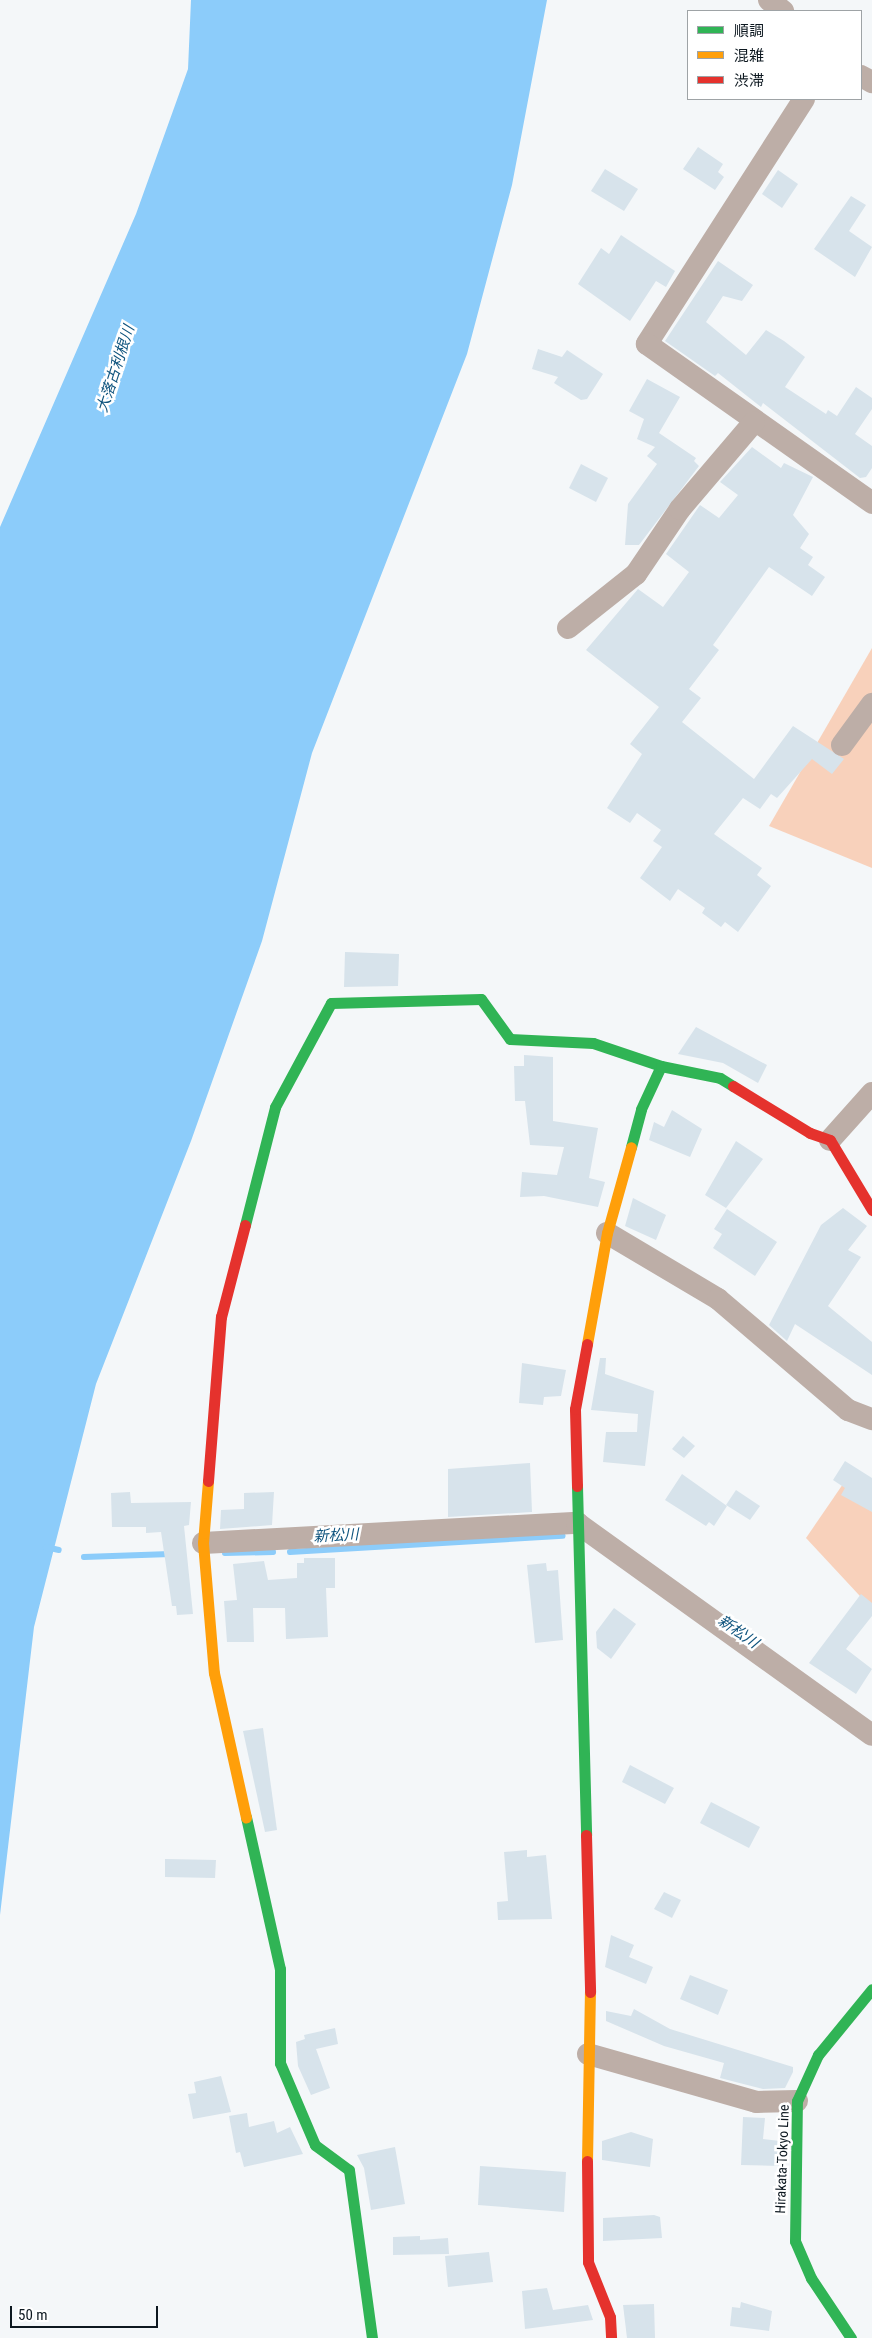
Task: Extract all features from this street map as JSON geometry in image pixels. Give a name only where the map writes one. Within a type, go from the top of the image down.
[{"type":"street","points":[[769,0],[782,10]]},
{"type":"street","points":[[803,100],[647,344],[754,422],[872,503]]},
{"type":"street","points":[[568,628],[636,574],[680,509],[754,422]]},
{"type":"street","points":[[842,745],[872,704]]},
{"type":"street","points":[[372,2338],[348,2170],[337,2157],[315,2145],[280,2063],[280,1969],[214,1673],[203,1543],[221,1317],[275,1107],[331,1002],[481,999],[510,1040],[593,1043],[660,1066],[720,1078],[810,1133],[830,1140],[872,1210]]},
{"type":"street","points":[[610,2338],[610,2317],[588,2262],[588,2054],[591,2033],[576,1523],[575,1409],[607,1233],[641,1108],[660,1066]]},
{"type":"street","points":[[830,1140],[872,1093]]},
{"type":"street","points":[[607,1233],[718,1299],[848,1410],[872,1418]]},
{"type":"street","points":[[203,1543],[576,1523],[872,1735]]},
{"type":"street","name":"Hirakata-Tokyo Line","points":[[851,2338],[811,2278],[795,2241],[798,2101],[818,2056],[872,1989]]},
{"type":"street","points":[[588,2054],[756,2102],[798,2101]]},
{"type":"shaded area","points":[[872,648],[872,868],[769,826]]},
{"type":"shaded area","points":[[843,1484],[872,1489],[872,1609],[806,1538]]},
{"type":"water","name":"大落古利根川","points":[[191,0],[547,0],[512,185],[467,354],[312,753],[262,941],[191,1141],[96,1384],[34,1627],[0,1915],[0,527],[136,214],[188,69]]},
{"type":"building","points":[[698,147],[723,164],[718,172],[724,177],[715,190],[683,169]]},
{"type":"building","points":[[605,169],[638,189],[624,211],[591,191]]},
{"type":"building","points":[[778,170],[798,184],[782,208],[762,194]]},
{"type":"building","points":[[851,196],[866,205],[849,231],[872,247],[855,277],[814,249]]},
{"type":"building","points":[[621,235],[675,271],[666,287],[656,281],[630,321],[578,284],[601,248],[609,254]]},
{"type":"building","points":[[718,261],[753,285],[742,301],[723,296],[706,322],[746,355],[766,330],[805,357],[785,387],[826,414],[828,410],[837,416],[856,387],[872,398],[872,409],[855,434],[872,446],[872,468],[866,477],[860,478],[763,403],[761,407],[718,373],[715,376],[665,341]]},
{"type":"building","points":[[538,349],[562,357],[567,350],[603,374],[587,399],[581,400],[554,383],[558,377],[532,369]]},
{"type":"building","points":[[647,379],[680,397],[659,433],[696,458],[694,461],[699,466],[639,545],[625,545],[628,504],[657,464],[647,456],[655,447],[637,439],[644,419],[629,411]]},
{"type":"building","points":[[752,447],[781,468],[784,463],[813,477],[793,515],[809,534],[800,548],[813,557],[808,565],[825,577],[812,596],[769,567],[713,645],[719,650],[689,689],[701,698],[682,722],[754,779],[793,726],[844,759],[832,774],[812,759],[777,798],[771,794],[760,809],[743,798],[714,834],[762,868],[757,875],[771,886],[738,932],[725,922],[721,927],[702,913],[705,908],[678,889],[670,901],[640,878],[662,847],[653,841],[661,830],[637,813],[630,823],[607,808],[642,754],[630,744],[659,707],[586,650],[638,589],[663,607],[689,572],[666,554],[700,505],[719,518],[738,495],[720,482]]},
{"type":"building","points":[[581,464],[608,478],[596,502],[569,488]]},
{"type":"building","points":[[345,952],[399,954],[398,986],[344,987]]},
{"type":"building","points":[[696,1027],[767,1065],[758,1083],[723,1063],[678,1054]]},
{"type":"building","points":[[524,1055],[553,1057],[553,1121],[598,1128],[589,1178],[605,1182],[598,1207],[544,1196],[520,1197],[522,1172],[557,1175],[564,1147],[530,1145],[525,1101],[515,1101],[514,1066],[524,1066]]},
{"type":"building","points":[[672,1110],[702,1129],[690,1157],[649,1140],[654,1122],[664,1127]]},
{"type":"building","points":[[736,1141],[763,1159],[726,1208],[705,1195]]},
{"type":"building","points":[[633,1198],[666,1215],[656,1240],[625,1226]]},
{"type":"building","points":[[843,1208],[867,1226],[848,1250],[861,1257],[828,1306],[872,1342],[872,1375],[795,1324],[787,1341],[769,1325],[821,1225]]},
{"type":"building","points":[[727,1209],[777,1242],[755,1276],[713,1248],[722,1234],[714,1229]]},
{"type":"building","points":[[600,1358],[606,1358],[605,1374],[654,1391],[645,1466],[603,1462],[606,1432],[637,1432],[638,1414],[591,1410]]},
{"type":"building","points":[[522,1363],[566,1370],[561,1396],[544,1397],[543,1405],[519,1403]]},
{"type":"building","points":[[683,1436],[695,1446],[684,1458],[672,1449]]},
{"type":"building","points":[[845,1461],[872,1478],[872,1512],[841,1495],[845,1488],[833,1480]]},
{"type":"building","points":[[530,1463],[532,1512],[448,1517],[448,1469]]},
{"type":"building","points":[[682,1474],[727,1506],[714,1526],[709,1522],[706,1526],[665,1500]]},
{"type":"building","points":[[736,1490],[760,1506],[750,1520],[726,1505]]},
{"type":"building","points":[[130,1492],[131,1503],[191,1502],[189,1525],[184,1526],[193,1614],[177,1615],[176,1606],[172,1606],[161,1532],[146,1533],[146,1527],[112,1527],[111,1493]]},
{"type":"building","points":[[274,1492],[272,1525],[220,1529],[221,1510],[244,1509],[244,1493]]},
{"type":"building","points":[[304,1558],[335,1558],[335,1588],[326,1588],[328,1637],[286,1639],[285,1608],[253,1608],[254,1642],[227,1642],[224,1601],[237,1600],[233,1564],[264,1561],[268,1580],[297,1578],[297,1563],[304,1563]]},
{"type":"building","points":[[546,1563],[547,1571],[558,1570],[563,1640],[535,1643],[527,1565]]},
{"type":"building","points":[[861,1594],[872,1603],[872,1616],[846,1649],[872,1669],[856,1694],[809,1663]]},
{"type":"building","points":[[614,1608],[636,1624],[611,1659],[597,1648],[596,1632]]},
{"type":"building","points":[[263,1728],[277,1830],[265,1832],[243,1731]]},
{"type":"building","points":[[630,1765],[674,1788],[665,1804],[622,1782]]},
{"type":"building","points":[[711,1802],[760,1827],[749,1848],[700,1823]]},
{"type":"building","points":[[527,1850],[527,1857],[546,1855],[552,1919],[498,1920],[497,1902],[508,1901],[504,1852]]},
{"type":"building","points":[[165,1859],[216,1860],[215,1878],[165,1877]]},
{"type":"building","points":[[664,1892],[681,1900],[672,1918],[654,1909]]},
{"type":"building","points":[[611,1935],[634,1945],[629,1957],[653,1967],[646,1984],[605,1967]]},
{"type":"building","points":[[690,1975],[728,1990],[718,2015],[680,1999]]},
{"type":"building","points":[[634,2009],[670,2029],[793,2067],[793,2072],[785,2088],[763,2089],[720,2078],[724,2063],[664,2046],[606,2021],[606,2011],[631,2016]]},
{"type":"building","points":[[335,2028],[338,2044],[316,2049],[330,2088],[311,2095],[298,2066],[296,2042],[305,2039],[304,2035]]},
{"type":"building","points":[[221,2076],[231,2112],[193,2119],[188,2094],[196,2093],[194,2082]]},
{"type":"building","points":[[247,2113],[249,2127],[274,2121],[277,2133],[290,2127],[303,2154],[244,2167],[240,2152],[236,2153],[229,2116]]},
{"type":"building","points":[[743,2117],[765,2118],[763,2139],[780,2141],[779,2166],[741,2165]]},
{"type":"building","points":[[631,2132],[653,2139],[650,2167],[602,2160],[602,2141]]},
{"type":"building","points":[[395,2147],[405,2204],[371,2210],[364,2168],[357,2155]]},
{"type":"building","points":[[480,2166],[566,2172],[564,2212],[478,2205]]},
{"type":"building","points":[[654,2215],[660,2217],[662,2238],[603,2241],[603,2218]]},
{"type":"building","points":[[420,2236],[420,2240],[448,2238],[449,2254],[393,2255],[393,2237]]},
{"type":"building","points":[[489,2252],[493,2282],[448,2287],[445,2256]]},
{"type":"building","points":[[547,2288],[553,2310],[588,2305],[593,2320],[525,2329],[522,2291]]},
{"type":"building","points":[[741,2302],[772,2311],[769,2331],[730,2326],[732,2307],[740,2308]]},
{"type":"building","points":[[654,2304],[655,2338],[627,2338],[623,2305]]},
{"type":"waterway","name":"新松川","points":[[290,1552],[563,1536]]},
{"type":"waterway","points":[[46,1547],[59,1550]]},
{"type":"waterway","name":"新松川","points":[[225,1553],[273,1552]]},
{"type":"waterway","name":"新松川","points":[[84,1557],[170,1554]]},
{"type":"traffic: fast","points":[[245,1225],[275,1107],[331,1003],[481,999],[510,1039],[593,1043],[661,1066],[720,1078],[733,1086]]},
{"type":"traffic: fast","points":[[631,1147],[641,1109],[661,1066]]},
{"type":"traffic: fast","points":[[577,1486],[586,1835]]},
{"type":"traffic: fast","points":[[246,1817],[280,1969],[280,2063],[315,2145],[349,2170],[372,2338]]},
{"type":"traffic: fast","points":[[851,2338],[811,2278],[795,2241],[797,2101],[818,2055],[872,1989]]},
{"type":"traffic: slow","points":[[587,1344],[607,1233],[631,1147]]},
{"type":"traffic: slow","points":[[208,1481],[203,1543],[214,1673],[246,1817]]},
{"type":"traffic: slow","points":[[587,2161],[590,1992]]},
{"type":"traffic: jam","points":[[733,1086],[810,1133],[830,1140],[872,1210]]},
{"type":"traffic: jam","points":[[208,1481],[221,1317],[245,1225]]},
{"type":"traffic: jam","points":[[577,1486],[575,1409],[587,1344]]},
{"type":"traffic: jam","points":[[586,1835],[590,1992]]},
{"type":"traffic: jam","points":[[587,2161],[588,2262],[610,2317],[611,2338]]}]
